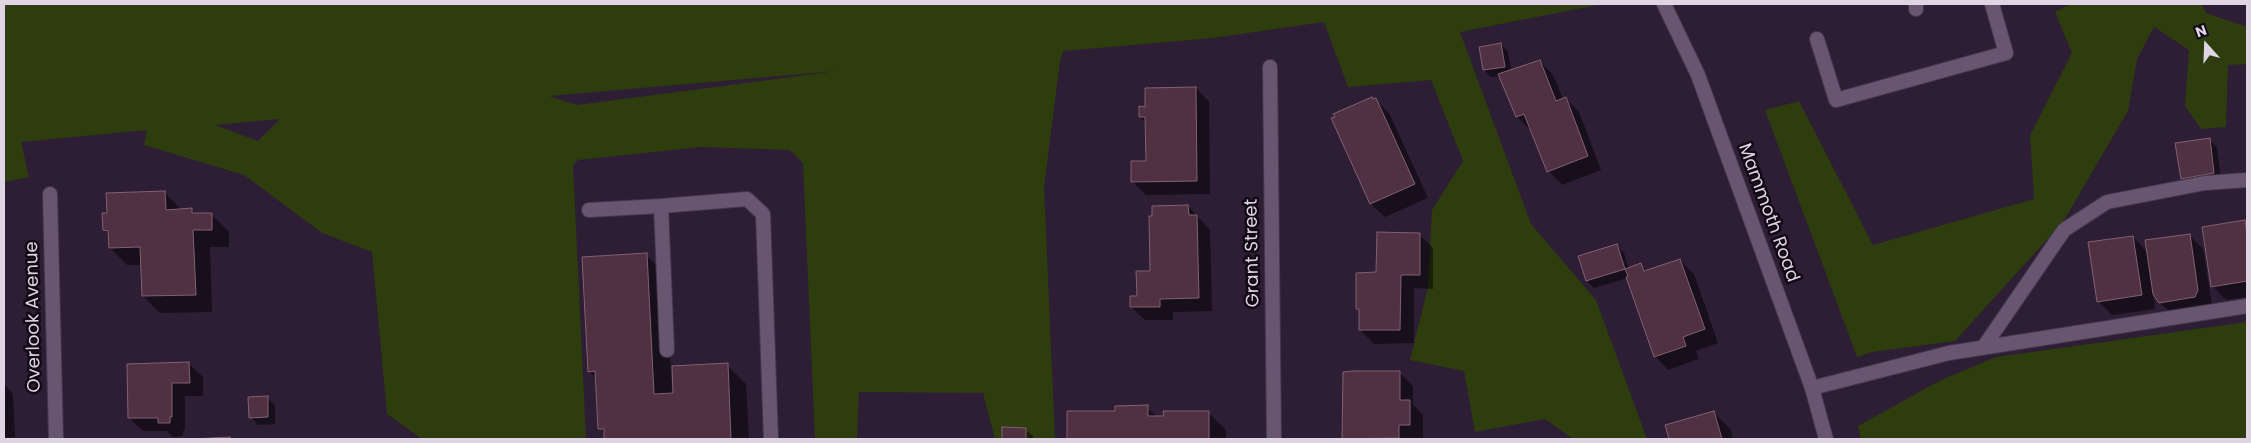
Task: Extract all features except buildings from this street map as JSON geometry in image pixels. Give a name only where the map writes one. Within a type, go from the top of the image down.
[{"type":"street","name":"Mammoth Road","points":[[1664,4],[1698,75],[1812,388],[1826,439]]},
{"type":"street","points":[[1818,39],[1836,100],[2006,54],[1992,4]]},
{"type":"street","name":"Grant Street","points":[[1270,67],[1274,439]]},
{"type":"street","points":[[1983,348],[2064,230],[2107,202],[2206,183],[2247,180]]},
{"type":"street","name":"Overlook Avenue","points":[[50,194],[56,439]]},
{"type":"street","points":[[589,210],[747,199],[763,214],[771,439]]},
{"type":"street","points":[[661,206],[667,350]]},
{"type":"street","points":[[1812,388],[1949,353],[2247,306]]},
{"type":"green space","points":[[4,4],[1603,4],[1460,32],[1531,224],[1596,300],[1647,439],[1573,439],[1545,419],[1475,432],[1464,371],[1410,360],[1428,287],[1432,210],[1463,161],[1431,80],[1348,87],[1324,22],[1213,38],[1063,51],[1044,187],[1055,439],[995,439],[983,393],[859,392],[857,439],[815,439],[803,163],[790,150],[701,147],[578,160],[573,165],[586,439],[422,439],[387,414],[372,252],[322,233],[244,175],[144,145],[147,130],[21,142],[29,177],[4,182]],"holes":[[[837,71],[577,105],[549,96]],[[280,119],[258,141],[215,125]]]},
{"type":"green space","points":[[2071,4],[2202,4],[2206,13],[2247,27],[2247,64],[2228,65],[2226,127],[2201,129],[2185,106],[2189,50],[2154,27],[2137,59],[2128,111],[2063,222],[1955,341],[1872,352],[1857,357],[1765,110],[1799,101],[1873,245],[2034,199],[2030,135],[2072,53],[2055,12]]},
{"type":"green space","points":[[2247,322],[2247,439],[1861,439],[1858,426],[1939,381],[1996,357]]}]
